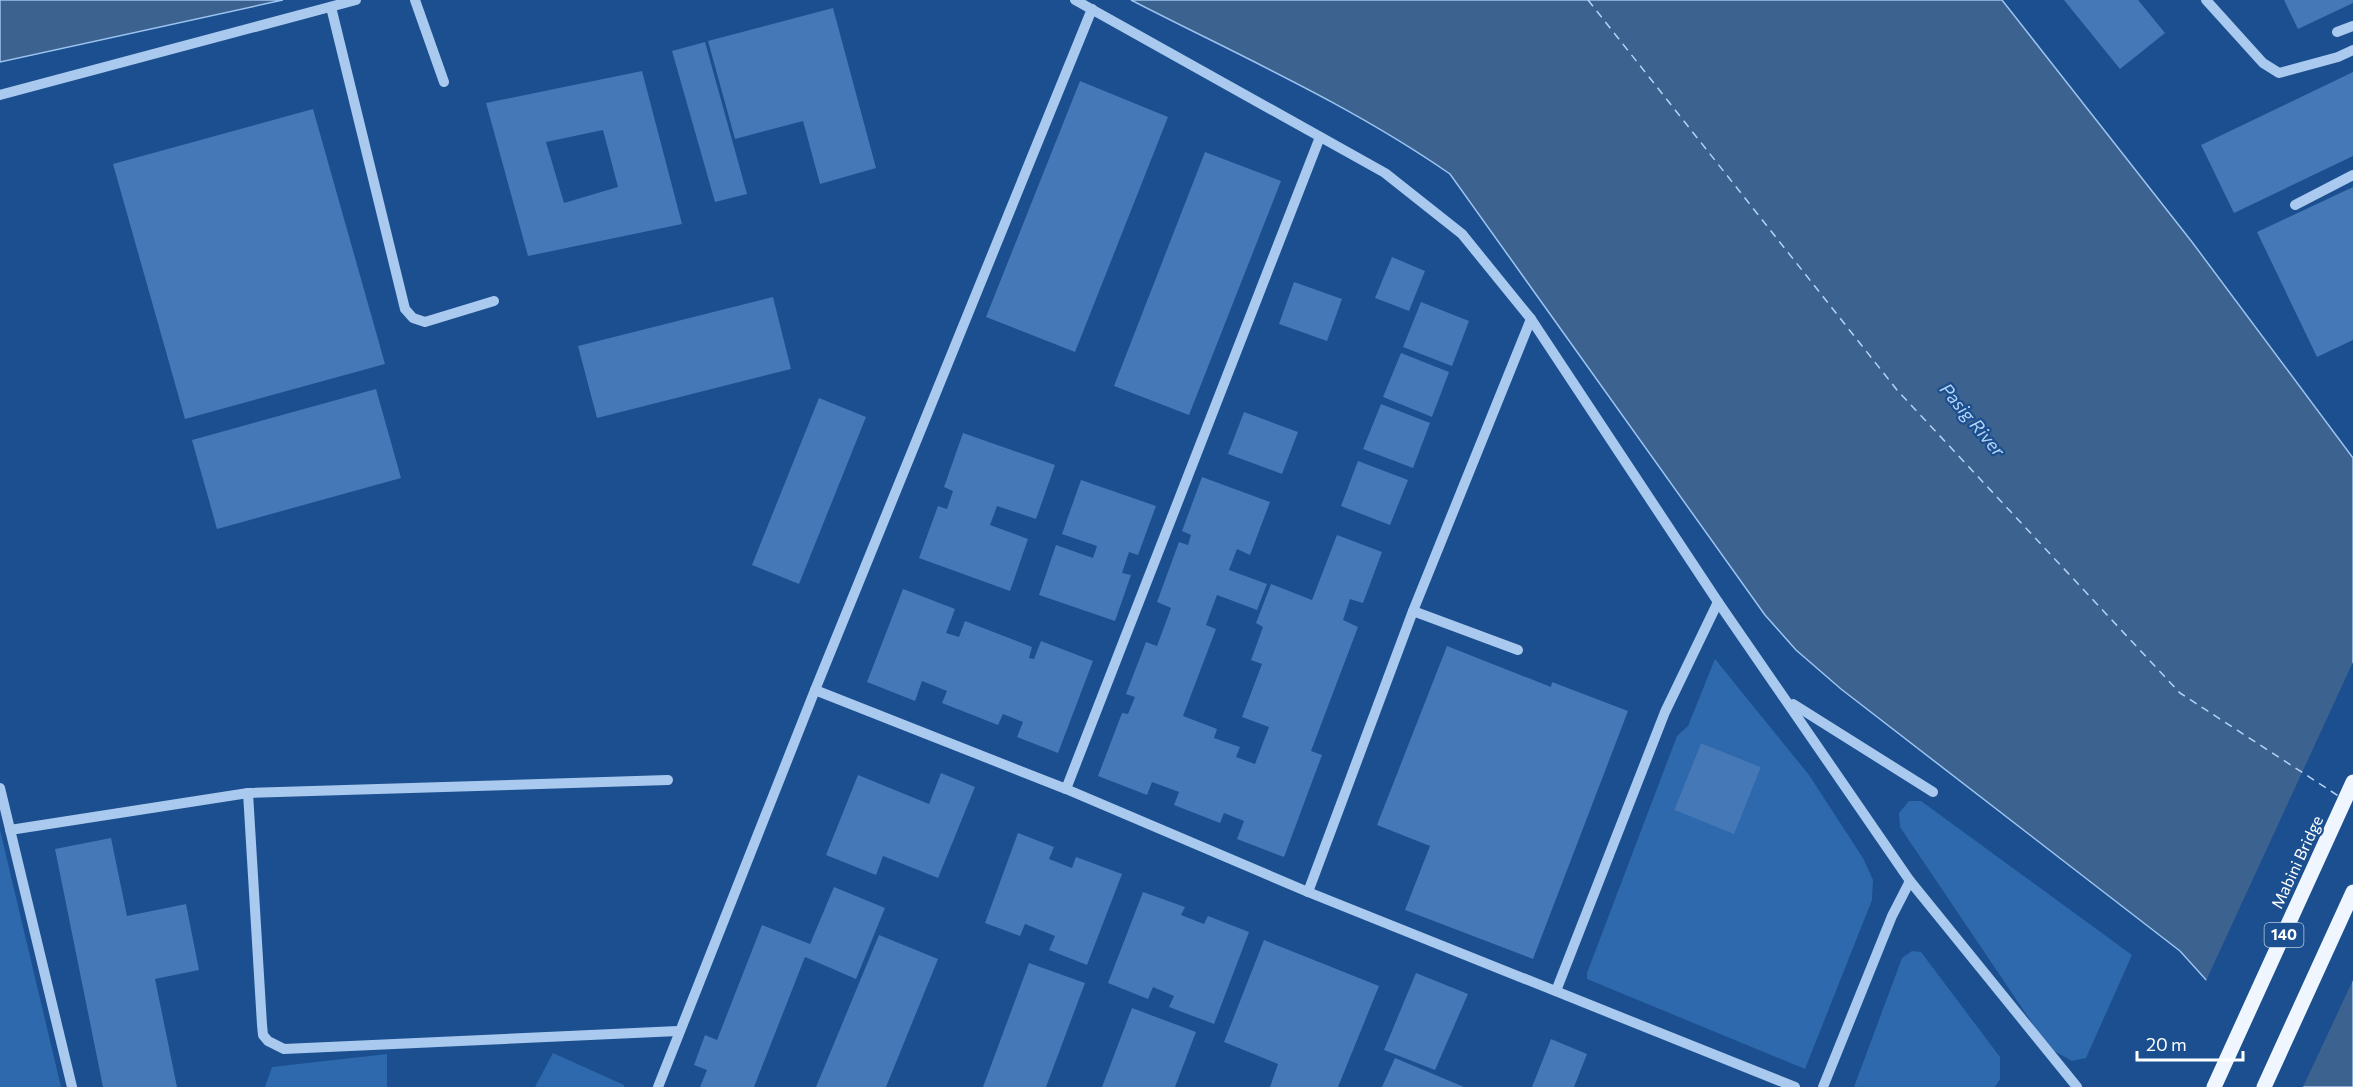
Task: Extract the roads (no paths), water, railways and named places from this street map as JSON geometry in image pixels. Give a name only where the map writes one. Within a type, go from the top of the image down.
[{"type":"main road","name":"Mabini Bridge","points":[[2214,1087],[2353,783]]},
{"type":"main road","name":"140","points":[[2264,1087],[2353,892]]},
{"type":"street","points":[[0,95],[356,0]]},
{"type":"street","points":[[415,0],[444,82]]},
{"type":"street","points":[[1076,0],[1384,173],[1462,234],[1531,319],[1718,602],[1910,881],[2076,1087]]},
{"type":"street","points":[[2206,0],[2263,63],[2278,73],[2338,57],[2353,50]]},
{"type":"street","points":[[331,7],[405,309],[413,318],[425,322],[494,301]]},
{"type":"street","points":[[658,1087],[678,1031],[815,690],[1092,9]]},
{"type":"street","points":[[2337,32],[2353,26]]},
{"type":"street","points":[[1066,789],[1320,137]]},
{"type":"street","points":[[2295,205],[2353,176]]},
{"type":"street","points":[[1308,892],[1413,611],[1531,319]]},
{"type":"street","points":[[1556,991],[1665,712],[1718,602]]},
{"type":"street","points":[[1413,611],[1518,650]]},
{"type":"street","points":[[815,690],[1066,789],[1308,892],[1795,1087]]},
{"type":"street","points":[[1787,701],[1933,792]]},
{"type":"street","points":[[9,830],[248,793],[668,780]]},
{"type":"street","points":[[0,788],[9,830],[22,871],[72,1087]]},
{"type":"street","points":[[248,793],[263,1035],[276,1046],[285,1049],[678,1031]]},
{"type":"street","points":[[1823,1087],[1892,916],[1910,881]]},
{"type":"water","points":[[0,0],[283,0],[0,62]]},
{"type":"water","name":"Pasig River","points":[[1131,0],[2002,0],[2192,242],[2353,458],[2353,1087],[2303,1087],[2180,951],[1841,689],[1796,650],[1765,615],[1450,174],[1334,103]]}]
